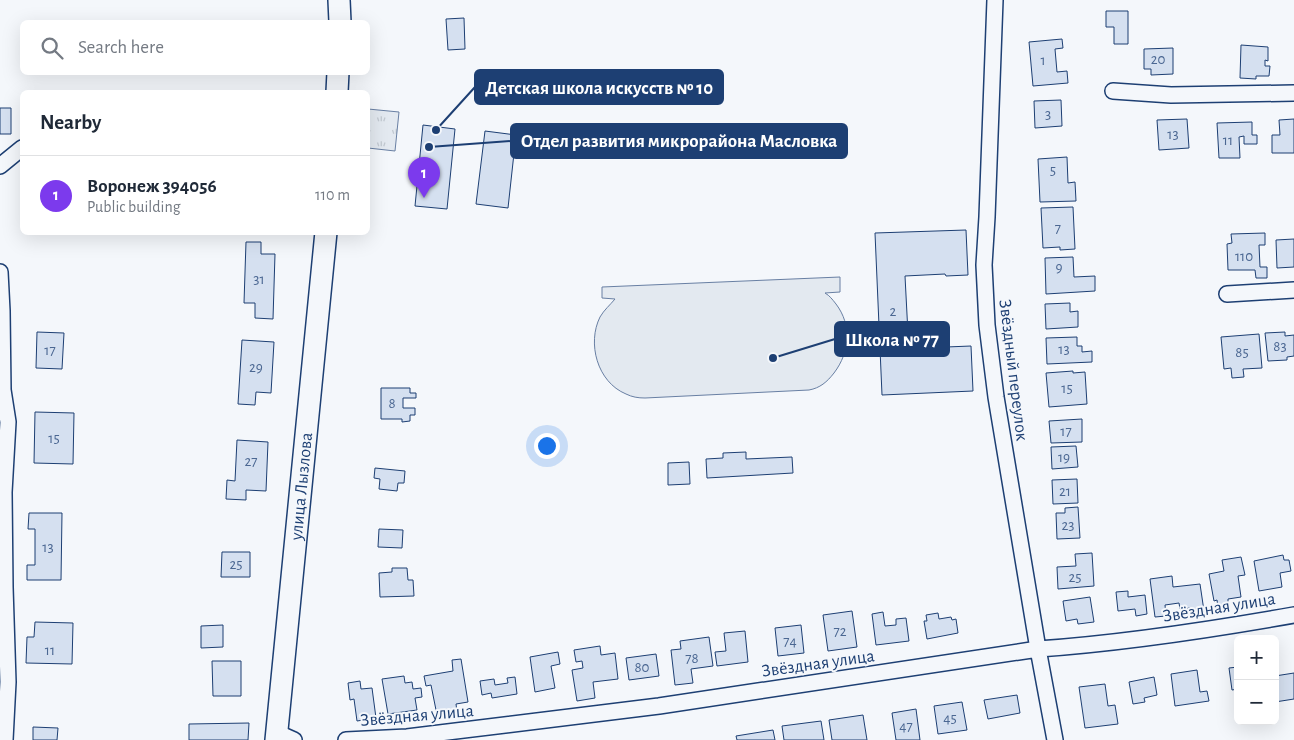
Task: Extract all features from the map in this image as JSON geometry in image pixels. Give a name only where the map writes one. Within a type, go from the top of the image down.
[{"type":"main road","points":[[339,0],[340,20]]},
{"type":"main road","points":[[338,75],[338,90]]},
{"type":"main road","name":"улица Лызлова","points":[[282,738],[326,235]]},
{"type":"street","name":"Звёздный переулок","points":[[995,0],[984,265],[987,325],[996,397],[1055,740]]},
{"type":"street","points":[[1113,91],[1171,95],[1294,93]]},
{"type":"street","points":[[0,166],[20,150]]},
{"type":"street","points":[[0,272],[2,311],[1,390],[8,422],[2,588],[8,682],[5,740]]},
{"type":"street","points":[[1227,294],[1294,290]]},
{"type":"street","name":"Звёздная улица","points":[[346,740],[407,737],[659,706],[1038,649],[1140,638],[1294,615]]},
{"type":"green space","points":[[370,109],[399,112],[395,151],[370,148]]},
{"type":"green space","points":[[840,277],[840,292],[825,293],[836,304],[845,321],[847,330],[846,347],[834,373],[817,388],[809,390],[637,398],[616,388],[608,381],[597,361],[594,338],[596,327],[602,314],[615,299],[602,298],[602,287]]},
{"type":"building","points":[[1106,11],[1128,11],[1128,44],[1114,44],[1114,27],[1106,27]]},
{"type":"building","points":[[464,18],[465,49],[448,50],[446,19]]},
{"type":"building","points":[[1062,39],[1063,48],[1055,49],[1057,72],[1067,71],[1068,83],[1033,86],[1029,42]]},
{"type":"building","points":[[1241,45],[1268,47],[1268,61],[1265,60],[1265,66],[1270,66],[1269,76],[1256,76],[1256,79],[1240,78]]},
{"type":"building","points":[[1173,48],[1173,74],[1151,75],[1151,69],[1144,69],[1144,49]]},
{"type":"building","points":[[1061,100],[1062,126],[1035,128],[1034,101]]},
{"type":"building","points":[[0,108],[11,108],[11,134],[0,134]]},
{"type":"building","points":[[1187,119],[1189,148],[1159,150],[1157,120]]},
{"type":"building","points":[[1294,119],[1294,153],[1272,153],[1272,135],[1280,135],[1279,120]]},
{"type":"building","points":[[1252,122],[1252,135],[1257,135],[1257,144],[1244,144],[1244,136],[1239,137],[1240,158],[1219,158],[1217,123]]},
{"type":"building","points":[[423,125],[455,129],[447,209],[415,206]]},
{"type":"building","points":[[485,131],[516,135],[508,208],[476,204]]},
{"type":"building","points":[[1067,157],[1068,183],[1075,182],[1076,201],[1040,202],[1038,159]]},
{"type":"building","points":[[1073,207],[1075,249],[1060,250],[1060,247],[1043,248],[1041,208]]},
{"type":"building","points":[[966,230],[968,275],[905,276],[909,353],[946,352],[946,347],[971,346],[973,391],[882,395],[875,233]]},
{"type":"building","points":[[1265,233],[1265,245],[1259,245],[1260,267],[1267,267],[1267,278],[1256,278],[1255,270],[1228,270],[1227,244],[1232,243],[1231,234]]},
{"type":"building","points":[[1294,239],[1294,267],[1277,268],[1276,240]]},
{"type":"building","points":[[246,242],[261,242],[261,254],[275,254],[273,319],[255,318],[255,303],[244,303]]},
{"type":"building","points":[[1073,257],[1074,277],[1095,276],[1095,291],[1046,294],[1045,258]]},
{"type":"building","points":[[1070,303],[1070,312],[1078,311],[1078,327],[1046,329],[1045,304]]},
{"type":"building","points":[[37,332],[64,333],[62,369],[36,368]]},
{"type":"building","points":[[1285,332],[1285,336],[1294,335],[1294,356],[1287,357],[1287,360],[1268,361],[1265,333]]},
{"type":"building","points":[[1259,334],[1262,368],[1243,369],[1244,377],[1232,378],[1231,368],[1224,369],[1221,337]]},
{"type":"building","points":[[1077,337],[1077,346],[1082,346],[1082,352],[1092,351],[1092,362],[1047,364],[1046,338]]},
{"type":"building","points":[[242,340],[274,342],[271,393],[256,392],[255,405],[238,404]]},
{"type":"building","points":[[1073,371],[1073,373],[1085,372],[1087,404],[1049,407],[1046,373]]},
{"type":"building","points":[[381,388],[410,388],[410,393],[416,393],[416,398],[403,398],[403,408],[415,408],[415,415],[410,415],[410,421],[402,422],[402,419],[381,419]]},
{"type":"building","points":[[35,412],[74,413],[73,464],[34,463]]},
{"type":"building","points":[[1082,419],[1082,442],[1051,443],[1049,421]]},
{"type":"building","points":[[237,440],[268,442],[266,491],[246,490],[246,500],[226,499],[227,480],[235,481]]},
{"type":"building","points":[[1076,446],[1078,467],[1052,469],[1051,447]]},
{"type":"building","points":[[746,452],[746,459],[792,457],[793,473],[707,478],[706,459],[723,458],[723,453]]},
{"type":"building","points":[[689,462],[690,484],[668,485],[668,463]]},
{"type":"building","points":[[375,468],[405,471],[404,483],[398,483],[397,491],[379,489],[380,479],[374,478]]},
{"type":"building","points":[[1077,479],[1078,503],[1053,504],[1052,480]]},
{"type":"building","points":[[1078,507],[1080,538],[1057,539],[1056,513],[1065,513],[1065,508]]},
{"type":"building","points":[[29,513],[62,513],[61,580],[27,580],[27,565],[35,565],[35,529],[28,529]]},
{"type":"building","points":[[379,529],[403,530],[402,548],[378,547]]},
{"type":"building","points":[[222,552],[250,552],[250,577],[221,577]]},
{"type":"building","points":[[1092,553],[1094,586],[1058,589],[1057,567],[1076,566],[1075,554]]},
{"type":"building","points":[[1283,555],[1284,560],[1289,560],[1291,571],[1280,573],[1282,587],[1259,591],[1254,561]]},
{"type":"building","points":[[1241,557],[1245,575],[1238,576],[1241,597],[1228,599],[1228,605],[1218,607],[1217,600],[1214,601],[1209,574],[1224,571],[1222,560]]},
{"type":"building","points":[[392,568],[407,568],[408,580],[413,580],[414,596],[380,597],[379,573],[392,572]]},
{"type":"building","points":[[1172,576],[1173,587],[1200,584],[1204,611],[1190,612],[1190,608],[1180,609],[1179,603],[1165,605],[1166,616],[1155,617],[1150,579]]},
{"type":"building","points":[[1128,591],[1128,597],[1145,595],[1147,614],[1136,616],[1135,609],[1118,611],[1116,592]]},
{"type":"building","points":[[1090,597],[1094,622],[1078,624],[1077,619],[1066,621],[1063,601]]},
{"type":"building","points":[[852,611],[857,647],[828,651],[823,615]]},
{"type":"building","points":[[883,612],[885,626],[896,625],[896,619],[906,618],[909,641],[876,645],[872,614]]},
{"type":"building","points":[[938,613],[939,619],[951,617],[952,620],[956,619],[958,633],[927,639],[924,621],[927,621],[926,615]]},
{"type":"building","points":[[35,622],[73,623],[72,664],[26,663],[27,637],[34,637]]},
{"type":"building","points":[[223,625],[223,647],[201,648],[201,626]]},
{"type":"building","points":[[801,625],[804,653],[778,656],[775,628]]},
{"type":"building","points":[[745,631],[748,662],[717,666],[715,652],[726,651],[724,633]]},
{"type":"building","points":[[709,637],[713,666],[691,669],[693,683],[675,685],[671,650],[681,649],[680,641]]},
{"type":"building","points":[[600,646],[601,655],[615,653],[618,679],[593,682],[595,698],[577,701],[572,670],[583,668],[582,661],[576,662],[574,650]]},
{"type":"building","points":[[558,652],[560,664],[551,666],[555,688],[535,692],[530,657]]},
{"type":"building","points":[[656,654],[659,676],[629,680],[626,658]]},
{"type":"building","points":[[461,659],[468,702],[456,704],[457,712],[437,715],[431,685],[426,686],[424,676],[453,671],[452,660]]},
{"type":"building","points":[[212,661],[241,661],[241,696],[213,696]]},
{"type":"building","points":[[1234,667],[1234,690],[1232,690],[1229,668]]},
{"type":"building","points":[[1197,670],[1200,692],[1207,691],[1209,701],[1175,706],[1171,674]]},
{"type":"building","points":[[1294,673],[1294,699],[1279,701],[1279,675]]},
{"type":"building","points":[[404,676],[405,683],[412,682],[413,689],[421,688],[422,697],[415,698],[417,710],[388,714],[382,679]]},
{"type":"building","points":[[515,677],[517,694],[492,698],[491,693],[482,695],[480,681],[494,679],[495,685],[508,683],[507,678]]},
{"type":"building","points":[[1154,677],[1157,695],[1144,698],[1145,702],[1133,704],[1129,682]]},
{"type":"building","points":[[360,681],[361,689],[372,688],[376,718],[357,721],[354,699],[350,700],[348,683]]},
{"type":"building","points":[[1105,684],[1108,706],[1115,705],[1118,724],[1085,728],[1079,687]]},
{"type":"building","points":[[1017,695],[1020,713],[988,719],[984,700]]},
{"type":"building","points":[[962,702],[967,730],[938,734],[934,706]]},
{"type":"building","points":[[916,709],[920,740],[896,740],[892,713]]},
{"type":"building","points":[[863,715],[867,740],[832,740],[829,720]]},
{"type":"building","points":[[821,721],[824,740],[784,740],[782,726]]},
{"type":"building","points":[[249,723],[248,740],[189,740],[189,724]]},
{"type":"building","points":[[33,727],[58,728],[57,740],[33,740]]},
{"type":"building","points":[[773,730],[775,740],[737,740],[736,736]]},
{"type":"place","name":"Детская школа искусств № 10","points":[[436,130]]},
{"type":"place","name":"Отдел развития микрорайона Масловка","points":[[429,147]]},
{"type":"place","name":"Воронеж 394056","points":[[424,198]]},
{"type":"place","name":"Школа № 77","points":[[773,358]]}]
